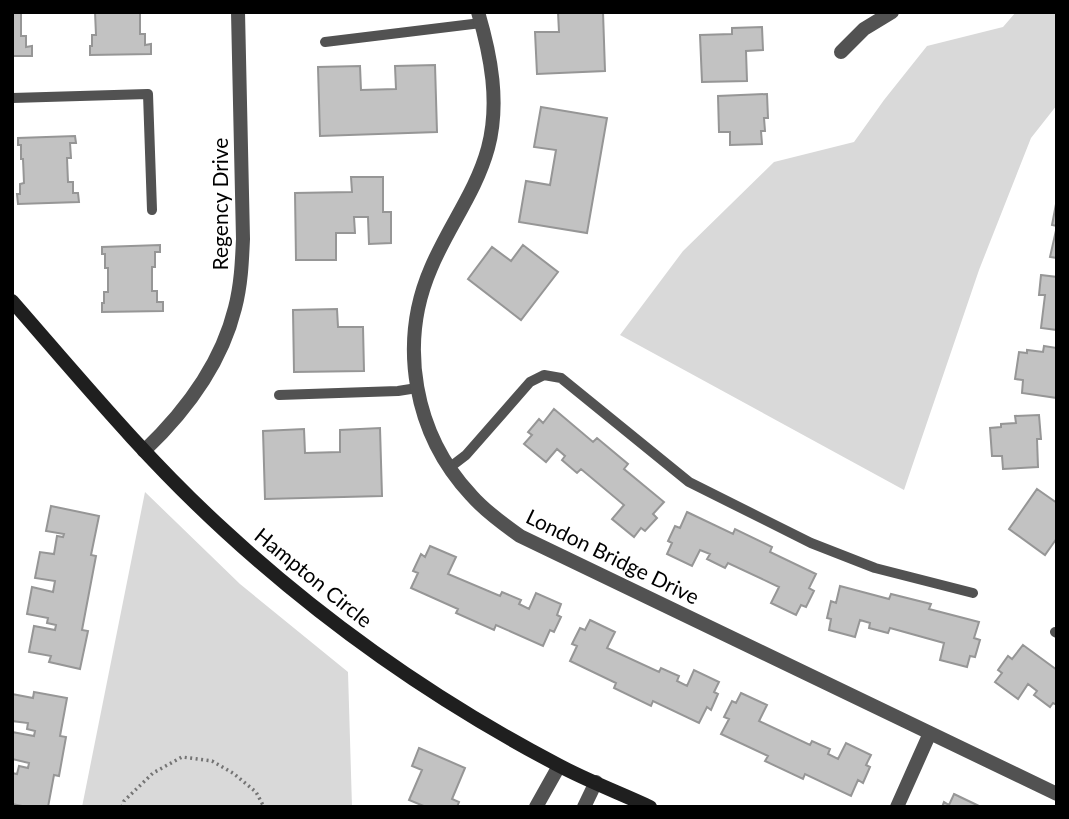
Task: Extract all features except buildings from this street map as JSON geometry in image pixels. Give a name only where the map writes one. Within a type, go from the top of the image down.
[{"type":"street","name":"Regency Drive","points":[[144,451],[189,404],[221,348],[235,309],[241,275],[243,239],[238,12]]},
{"type":"street","points":[[841,52],[864,29],[891,12]]},
{"type":"street","name":"London Bridge Drive","points":[[479,18],[490,58],[494,95],[489,146],[473,189],[442,243],[422,288],[413,353],[422,411],[449,468],[472,497],[520,536],[1057,794]]},
{"type":"street","name":"Hampton Circle","points":[[12,301],[144,451],[224,531],[329,619],[397,668],[467,713],[559,766],[650,807]]},
{"type":"street","points":[[897,807],[930,733]]},
{"type":"street","points":[[536,807],[559,766]]},
{"type":"street","points":[[584,807],[596,782]]},
{"type":"lane","points":[[325,43],[479,18]]},
{"type":"lane","points":[[12,97],[148,94],[152,210]]},
{"type":"lane","points":[[449,468],[466,455],[530,382],[544,375],[561,378],[689,482],[811,542],[875,568],[973,593]]},
{"type":"lane","points":[[279,395],[417,388]]},
{"type":"path","points":[[121,807],[153,773],[182,757],[212,761],[233,773],[256,792],[264,807]]},
{"type":"shaded area","points":[[1016,12],[1057,12],[1057,105],[1031,138],[979,270],[904,490],[620,335],[683,251],[774,162],[854,142],[927,46],[1003,27]]},
{"type":"shaded area","points":[[145,492],[240,584],[348,672],[352,807],[82,807]]}]
